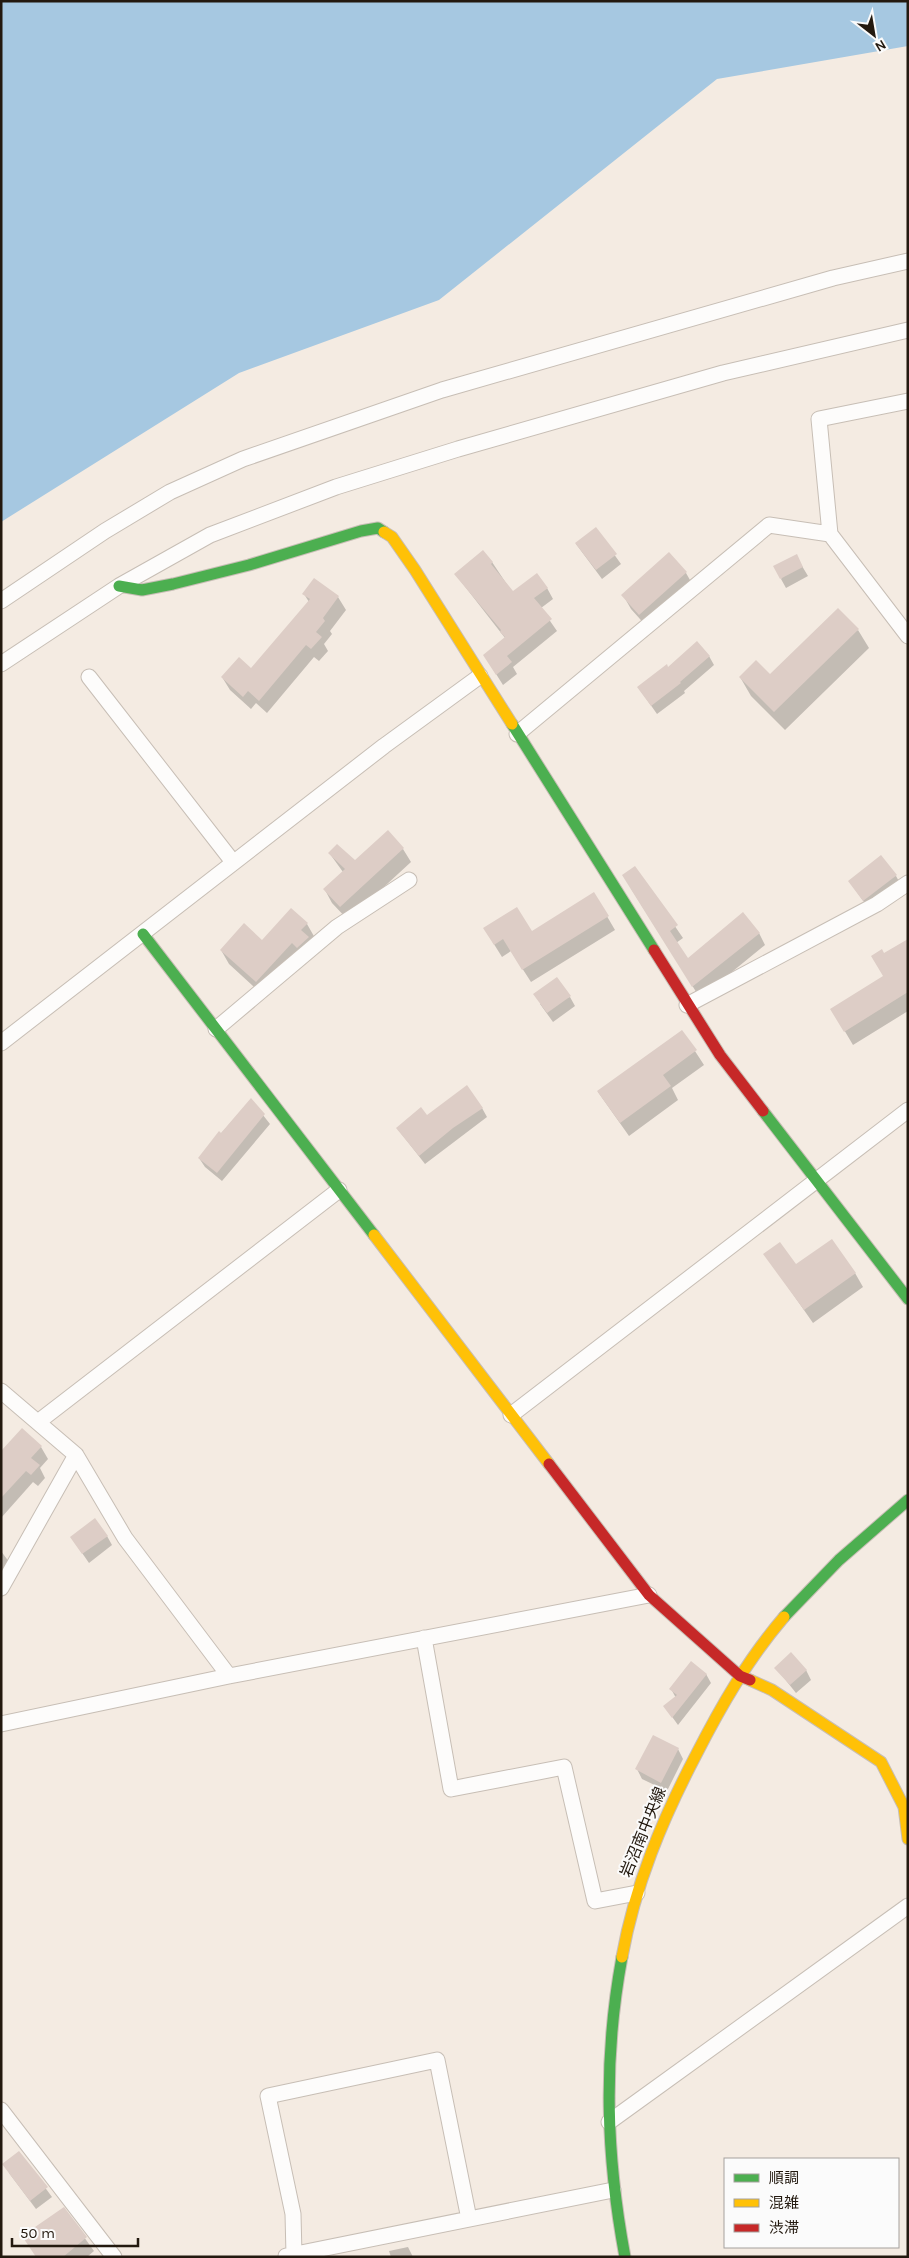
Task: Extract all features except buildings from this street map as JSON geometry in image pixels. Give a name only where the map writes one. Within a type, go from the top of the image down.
[{"type":"street","points":[[1,601],[105,531],[170,492],[243,459],[442,390],[833,278],[908,261]]},
{"type":"street","points":[[1,664],[119,586],[210,534],[336,487],[458,449],[723,373],[908,330]]},
{"type":"street","points":[[908,400],[818,419],[830,534],[908,636]]},
{"type":"street","points":[[516,734],[769,525],[830,534]]},
{"type":"street","points":[[119,586],[142,590],[173,584],[249,566],[361,531],[378,528],[392,537],[720,1055],[908,1299]]},
{"type":"street","points":[[1,1043],[384,746],[480,676]]},
{"type":"street","points":[[89,677],[233,862]]},
{"type":"street","points":[[216,1029],[338,927],[409,880]]},
{"type":"street","points":[[687,1005],[876,904],[908,883]]},
{"type":"street","points":[[143,934],[649,1594],[740,1676],[772,1690],[881,1762],[904,1806],[908,1839]]},
{"type":"street","points":[[511,1414],[908,1110]]},
{"type":"street","points":[[38,1422],[339,1190]]},
{"type":"street","points":[[1,1391],[76,1455],[125,1538],[229,1676]]},
{"type":"street","points":[[1,1588],[76,1455]]},
{"type":"street","name":"岩沼南中央線","points":[[625,2257],[613,2190],[609,2122],[610,2064],[617,1985],[631,1911],[669,1806],[740,1676],[774,1631],[810,1588],[852,1546],[906,1504]]},
{"type":"street","points":[[1,1724],[229,1676],[649,1594]]},
{"type":"street","points":[[424,1638],[451,1789],[564,1768],[595,1901],[637,1893]]},
{"type":"street","points":[[609,2122],[908,1906]]},
{"type":"street","points":[[469,2219],[437,2060],[268,2096],[292,2214],[290,2256],[613,2190]]},
{"type":"street","points":[[1,2110],[114,2257]]},
{"type":"water","points":[[1,1],[908,1],[908,46],[717,79],[439,300],[239,373],[1,522]]},
{"type":"traffic: fast","points":[[119,586],[142,590],[173,584],[249,565],[361,531],[378,528],[384,532]]},
{"type":"traffic: fast","points":[[512,724],[654,950]]},
{"type":"traffic: fast","points":[[143,934],[374,1235]]},
{"type":"traffic: fast","points":[[763,1111],[908,1299]]},
{"type":"traffic: fast","points":[[784,1617],[839,1560],[908,1500]]},
{"type":"traffic: fast","points":[[622,1957],[612,2033],[609,2107],[614,2182],[625,2257]]},
{"type":"traffic: slow","points":[[384,532],[392,537],[415,570],[512,724]]},
{"type":"traffic: slow","points":[[374,1235],[549,1464]]},
{"type":"traffic: slow","points":[[622,1957],[634,1904],[642,1879],[672,1804],[725,1701],[747,1666],[784,1617]]},
{"type":"traffic: slow","points":[[750,1680],[772,1690],[881,1762],[904,1807],[908,1839]]},
{"type":"traffic: jam","points":[[654,950],[720,1055],[763,1111]]},
{"type":"traffic: jam","points":[[549,1464],[649,1595],[740,1676],[750,1680]]}]
